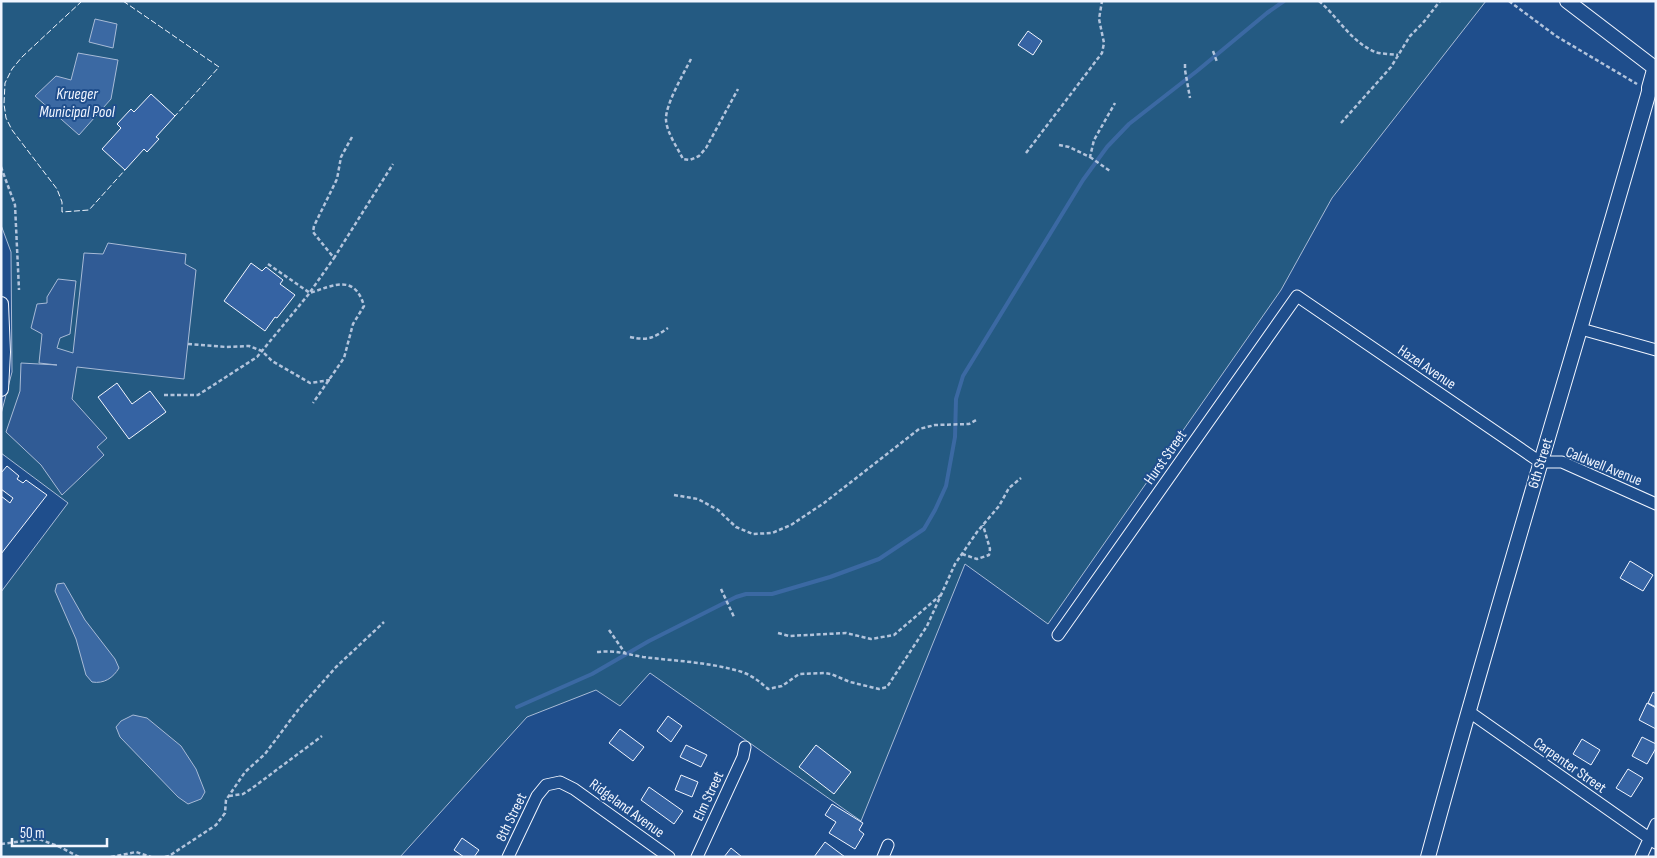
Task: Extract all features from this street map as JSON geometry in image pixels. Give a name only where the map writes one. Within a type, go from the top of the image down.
[{"type":"main road","name":"6th Street","points":[[1650,88],[1656,70]]},
{"type":"street","points":[[1567,1],[1656,70]]},
{"type":"street","name":"6th Street","points":[[1428,857],[1468,711],[1650,88]]},
{"type":"street","name":"Hazel Avenue","points":[[1297,296],[1540,462]]},
{"type":"street","name":"Hurst Street","points":[[1058,635],[1297,296]]},
{"type":"street","points":[[1,304],[3,352],[1,389]]},
{"type":"street","points":[[1581,329],[1656,350]]},
{"type":"street","name":"Caldwell Avenue","points":[[1540,462],[1562,462],[1656,504]]},
{"type":"street","name":"Carpenter Street","points":[[1468,711],[1652,841]]},
{"type":"street","name":"Elm Street","points":[[697,857],[743,757],[745,747]]},
{"type":"street","name":"8th Street","points":[[508,857],[537,796],[546,785],[560,782],[567,785]]},
{"type":"street","name":"Ridgeland Avenue","points":[[567,785],[669,857]]},
{"type":"street","points":[[1641,857],[1652,841],[1656,824]]},
{"type":"street","points":[[883,857],[888,845]]},
{"type":"path","points":[[1026,153],[1102,53],[1104,43],[1100,19],[1102,1]]},
{"type":"path","points":[[1319,1],[1362,44],[1376,52],[1398,55]]},
{"type":"path","points":[[1341,123],[1391,67],[1410,36],[1440,1]]},
{"type":"path","points":[[1509,1],[1556,36],[1638,84],[1650,88]]},
{"type":"path","points":[[1213,51],[1217,62]]},
{"type":"path","points":[[691,59],[671,99],[666,119],[673,140],[683,159],[690,160],[699,156],[706,148],[738,89]]},
{"type":"path","points":[[1185,64],[1187,88],[1190,98]]},
{"type":"path","points":[[1090,157],[1094,140],[1115,103]]},
{"type":"path","points":[[334,258],[313,232],[314,226],[337,179],[341,157],[352,137]]},
{"type":"path","points":[[1059,145],[1069,147],[1090,157],[1110,171]]},
{"type":"path","points":[[164,394],[198,396],[238,370],[262,351],[310,293],[393,164]]},
{"type":"path","points":[[1,167],[14,204],[19,290]]},
{"type":"path","points":[[268,264],[310,293]]},
{"type":"path","points":[[310,293],[342,283],[350,285],[361,296],[364,306],[353,324],[344,358],[313,403]]},
{"type":"path","points":[[630,337],[645,340],[653,338],[668,328]]},
{"type":"path","points":[[188,344],[226,347],[249,346],[262,351],[272,361],[310,383],[330,380]]},
{"type":"path","points":[[674,495],[698,499],[718,510],[736,528],[753,534],[772,533],[791,525],[824,503],[919,429],[935,424],[969,424],[978,419]]},
{"type":"path","points":[[597,652],[612,651],[742,672],[756,678],[768,689],[782,686],[798,674],[824,673],[879,689],[887,687],[927,626],[955,564],[999,506],[1009,488],[1021,478]]},
{"type":"path","points":[[962,554],[977,559],[989,555],[990,549],[983,525]]},
{"type":"path","points":[[721,589],[734,617]]},
{"type":"path","points":[[778,633],[788,636],[846,633],[871,639],[894,636],[943,593]]},
{"type":"path","points":[[165,857],[216,824],[225,813],[226,800],[245,772],[265,754],[298,710],[336,667],[384,622]]},
{"type":"path","points":[[610,630],[625,653]]},
{"type":"path","points":[[229,796],[243,794],[251,789],[322,736]]},
{"type":"path","points":[[1,844],[39,840],[60,847],[79,857]]},
{"type":"path","points":[[111,857],[136,852],[148,856]]},
{"type":"shaded area","points":[[1,1],[1486,1],[1332,198],[1281,290],[1048,624],[965,564],[861,821],[650,673],[620,706],[596,690],[527,717],[400,857],[1,857],[1,592],[68,503],[1,453],[1,414],[12,372],[11,252],[1,225]]},
{"type":"shaded area","points":[[108,243],[186,254],[185,264],[196,270],[184,379],[77,367],[72,399],[107,438],[97,447],[104,455],[62,495],[41,465],[6,432],[20,391],[21,363],[57,365],[39,363],[42,334],[31,328],[37,304],[47,303],[47,297],[58,279],[76,281],[70,334],[60,338],[57,348],[73,353],[84,253],[103,254]]},
{"type":"water","points":[[95,19],[117,24],[113,48],[89,42]]},
{"type":"water","name":"Krueger Municipal Pool","points":[[78,53],[118,60],[111,99],[79,135],[35,96],[56,76],[71,80]]},
{"type":"water","points":[[64,583],[85,620],[115,659],[119,668],[114,675],[104,681],[92,682],[86,675],[76,639],[55,591],[57,584]]},
{"type":"water","points":[[133,715],[147,718],[181,746],[196,769],[205,792],[201,799],[188,804],[178,797],[120,737],[116,727],[121,721]]},
{"type":"building","points":[[1028,31],[1042,41],[1033,55],[1018,45]]},
{"type":"building","points":[[151,94],[175,116],[156,137],[159,139],[147,152],[144,149],[125,170],[102,149],[121,128],[117,124],[131,109],[134,112]]},
{"type":"building","points":[[251,263],[262,271],[266,267],[283,280],[280,284],[295,295],[265,331],[224,301]]},
{"type":"building","points":[[117,383],[132,404],[150,391],[166,412],[129,439],[98,397]]},
{"type":"building","points":[[7,466],[19,476],[17,479],[23,483],[26,480],[47,495],[1,554],[1,496],[10,503],[13,498],[1,489],[1,473]]},
{"type":"building","points":[[1630,561],[1653,575],[1643,591],[1620,578]]},
{"type":"building","points":[[1653,692],[1656,694],[1656,707],[1648,703]]},
{"type":"building","points":[[1647,703],[1656,708],[1656,729],[1639,720]]},
{"type":"building","points":[[668,716],[682,726],[671,742],[657,731]]},
{"type":"building","points":[[620,729],[644,747],[633,761],[609,743]]},
{"type":"building","points":[[1642,737],[1656,744],[1656,748],[1647,764],[1632,756]]},
{"type":"building","points":[[1582,739],[1600,750],[1591,765],[1573,754]]},
{"type":"building","points":[[686,745],[707,755],[701,767],[680,757]]},
{"type":"building","points":[[816,745],[851,772],[834,794],[799,767]]},
{"type":"building","points":[[1628,769],[1643,778],[1631,797],[1616,788]]},
{"type":"building","points":[[681,775],[698,782],[692,797],[675,790]]},
{"type":"building","points":[[649,787],[683,811],[674,824],[641,800]]},
{"type":"building","points":[[832,804],[863,823],[859,830],[864,834],[855,849],[829,833],[836,822],[825,815]]},
{"type":"building","points":[[462,838],[479,850],[474,857],[464,857],[454,850]]},
{"type":"building","points":[[825,842],[845,857],[814,857]]},
{"type":"building","points":[[731,848],[742,857],[724,857]]},
{"type":"waterway","points":[[517,707],[592,674],[649,641],[736,597],[746,594],[772,594],[830,577],[879,559],[924,529],[946,486],[955,437],[956,399],[963,376],[1083,180],[1107,147],[1129,124],[1284,1]]},
{"type":"fence","points":[[82,1],[22,57],[12,69],[5,83],[4,104],[6,118],[12,130],[57,189],[62,202],[62,212],[89,210],[125,170]]},
{"type":"fence","points":[[123,1],[219,67],[175,116]]}]
